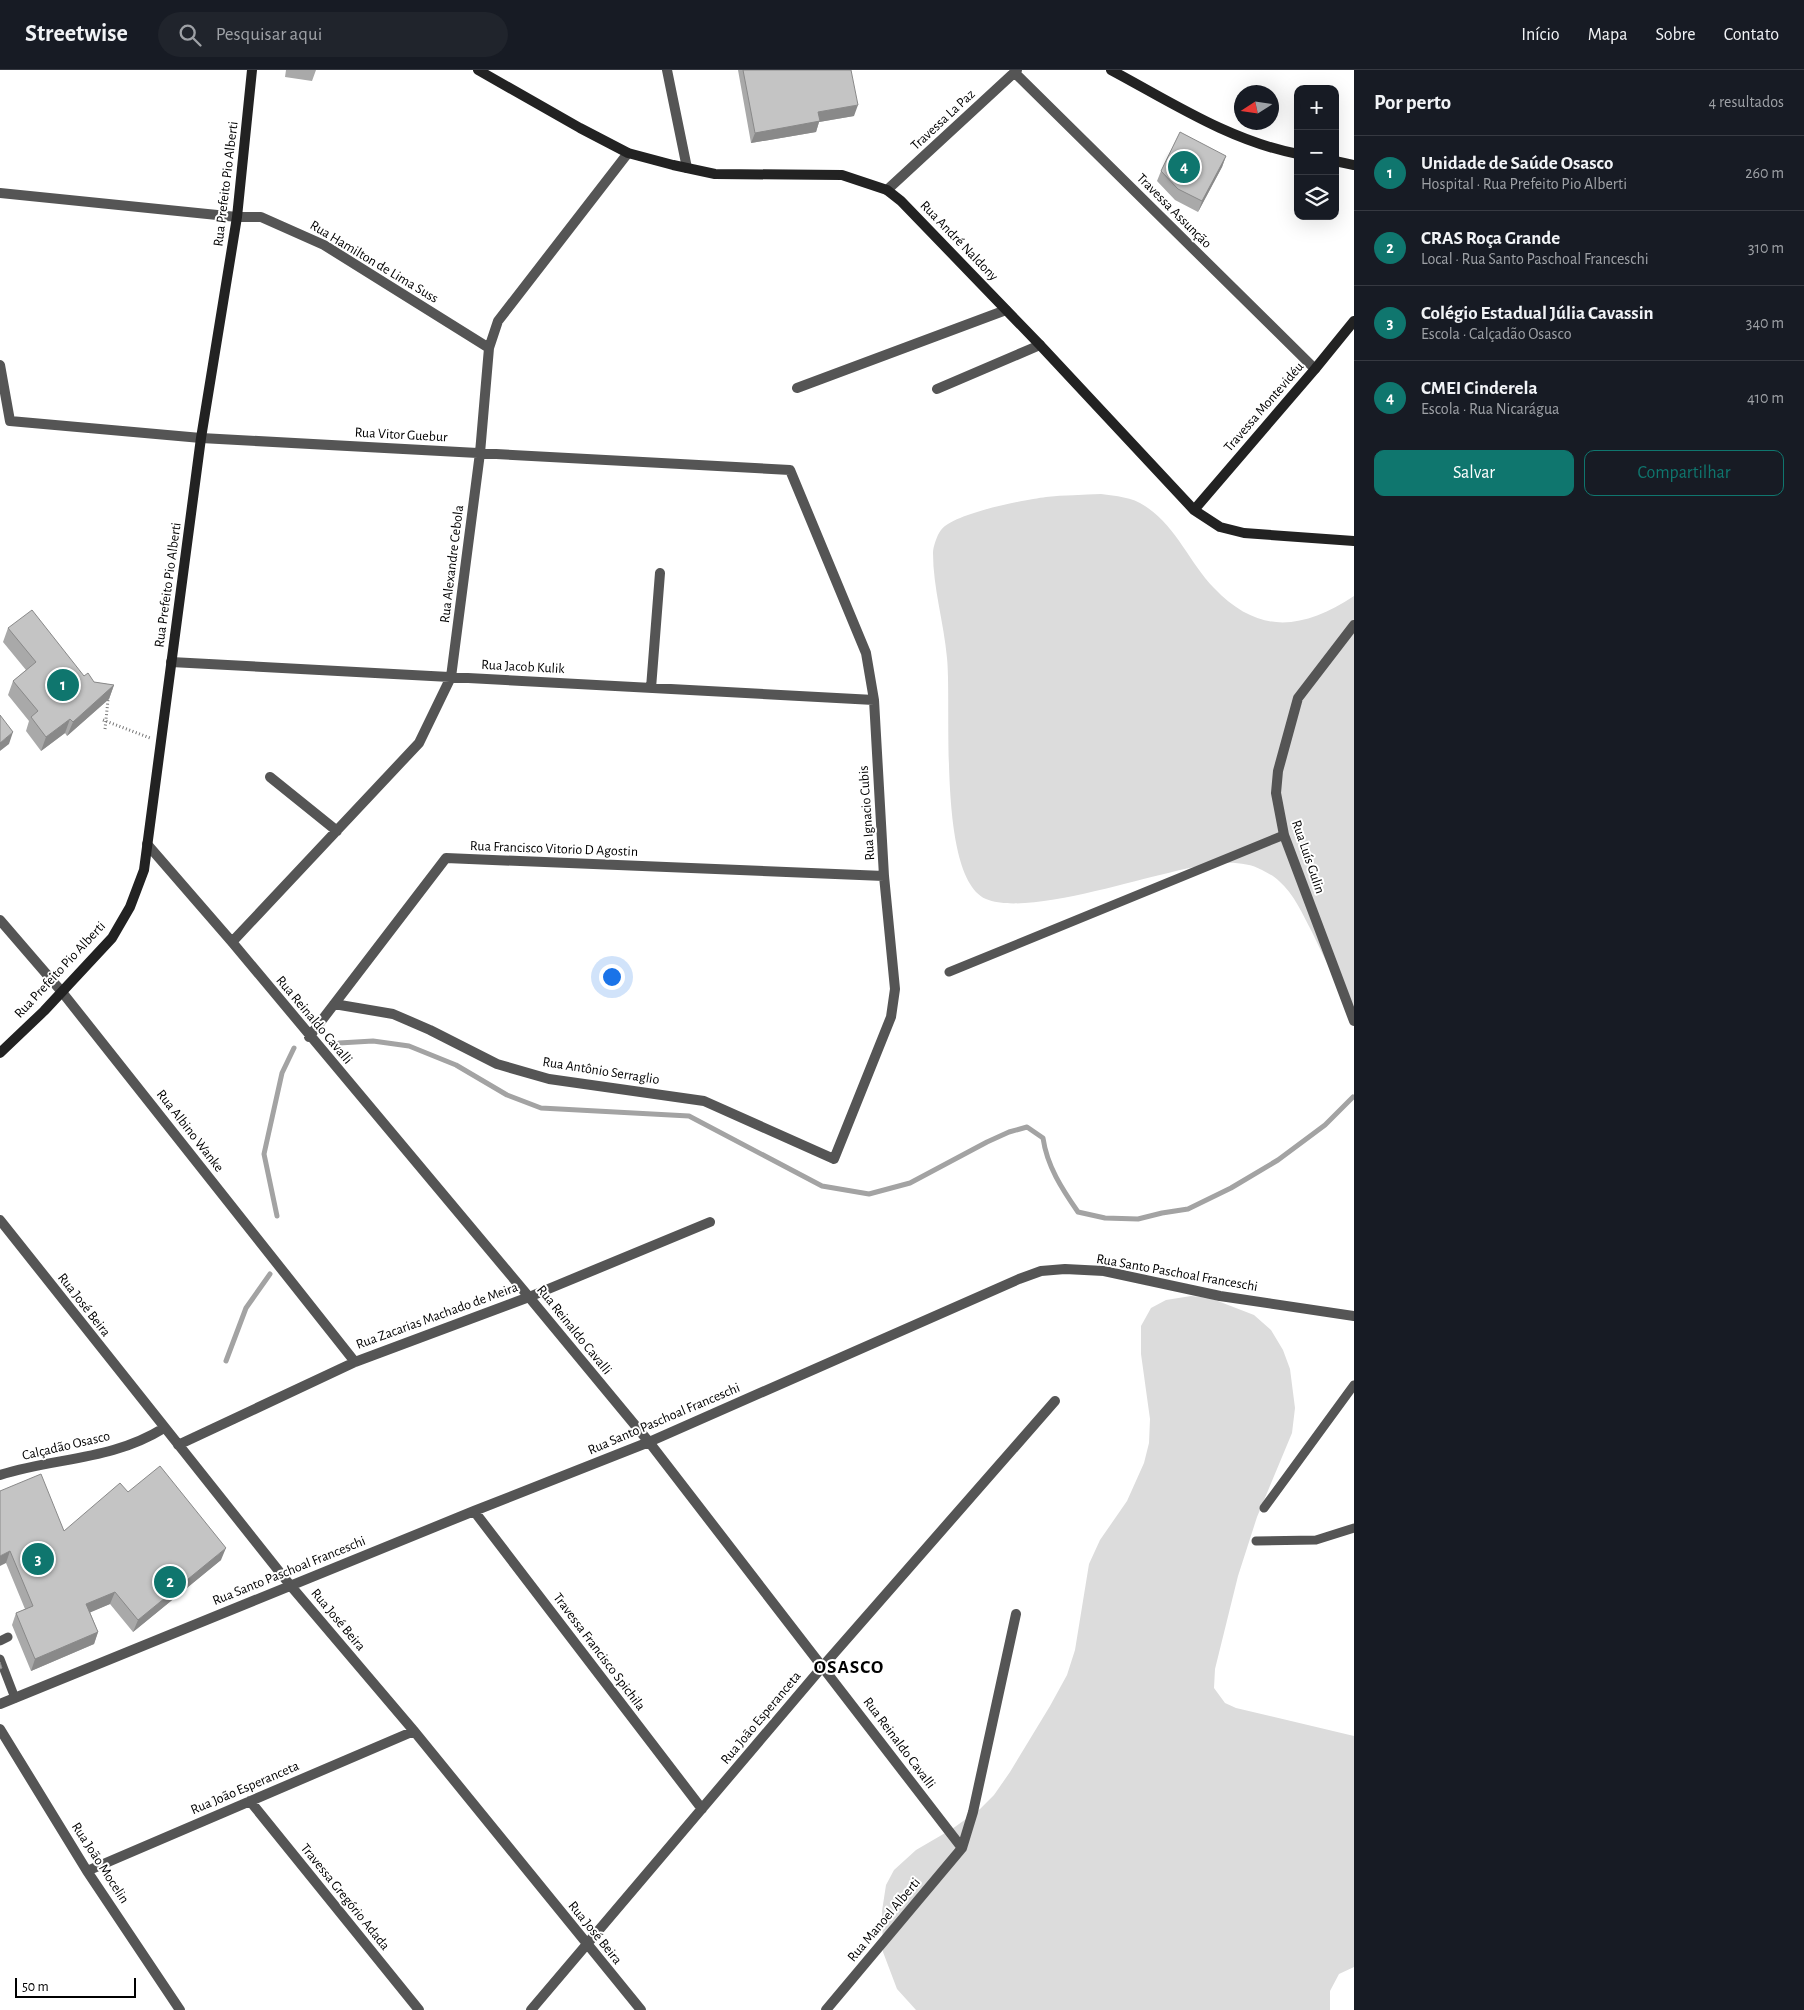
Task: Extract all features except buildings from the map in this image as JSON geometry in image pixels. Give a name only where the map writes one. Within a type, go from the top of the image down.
[{"type":"main road","name":"Rua Prefeito Pio Alberti","points":[[0,1053],[62,992],[112,938],[130,907],[144,870],[201,438],[237,217],[252,70]]},
{"type":"main road","name":"Rua André Naldony","points":[[478,70],[628,153],[715,174],[842,175],[888,190],[901,201],[1040,345],[1194,510],[1220,527],[1244,533],[1354,541]]},
{"type":"main road","points":[[1111,70],[1223,130],[1276,150],[1294,153]]},
{"type":"main road","points":[[1339,162],[1354,165]]},
{"type":"main road","name":"Travessa Montevidéu","points":[[1194,510],[1354,321]]},
{"type":"street","points":[[667,70],[687,168]]},
{"type":"street","name":"Travessa La Paz","points":[[888,190],[1015,71]]},
{"type":"street","name":"Travessa Assunção","points":[[1015,71],[1315,369]]},
{"type":"street","name":"Rua Alexandre Cebola","points":[[232,942],[420,743],[451,677],[480,453],[489,348],[498,321],[628,153]]},
{"type":"street","name":"Rua Hamilton de Lima Suss","points":[[0,193],[237,217],[262,217],[324,245],[489,348]]},
{"type":"street","points":[[797,388],[1006,310]]},
{"type":"street","points":[[937,389],[1040,345]]},
{"type":"street","name":"Rua Vitor Guebur","points":[[0,365],[10,421],[201,438],[790,470]]},
{"type":"street","name":"Rua Ignacio Cubis","points":[[790,470],[866,653],[874,700],[884,876],[895,989],[891,1017],[834,1159]]},
{"type":"street","points":[[651,688],[660,573]]},
{"type":"street","name":"Rua Luís Gulin","points":[[1354,625],[1298,698],[1278,771],[1276,793],[1284,835],[1354,1021]]},
{"type":"street","name":"Rua Jacob Kulik","points":[[171,662],[874,700]]},
{"type":"street","points":[[270,777],[336,831]]},
{"type":"street","name":"Rua Reinaldo Cavalli","points":[[147,844],[232,942],[648,1442],[962,1848]]},
{"type":"street","name":"Rua Francisco Vitorio D Agostin","points":[[309,1036],[446,858],[884,876]]},
{"type":"street","name":"Rua Albino Wanke","points":[[0,920],[62,992],[355,1362]]},
{"type":"street","name":"Rua Antônio Serraglio","points":[[334,1004],[393,1014],[430,1030],[497,1064],[549,1079],[704,1101],[834,1159]]},
{"type":"street","name":"Rua José Beira","points":[[0,1220],[290,1585],[414,1731],[641,2010]]},
{"type":"street","name":"Rua Zacarias Machado de Meira","points":[[178,1445],[355,1362],[529,1297],[710,1222]]},
{"type":"street","name":"Rua Santo Paschoal Franceschi","points":[[0,1704],[290,1585],[648,1442],[1041,1271],[1065,1269],[1104,1271],[1220,1296],[1354,1316]]},
{"type":"street","name":"Rua João Esperanceta","points":[[531,2010],[823,1666],[1055,1401]]},
{"type":"street","name":"Calçadão Osasco","points":[[0,1475],[98,1455],[145,1440],[164,1428]]},
{"type":"street","name":"Travessa Francisco Spichila","points":[[474,1511],[702,1809]]},
{"type":"street","points":[[962,1848],[973,1812],[1016,1614]]},
{"type":"street","name":"Rua João Mocelin","points":[[0,1729],[87,1871],[180,2010]]},
{"type":"street","name":"Rua João Esperanceta","points":[[87,1871],[414,1731]]},
{"type":"street","name":"Travessa Gregório Adada","points":[[250,1801],[419,2010]]},
{"type":"street","name":"Rua Manoel Alberti","points":[[826,2010],[962,1848]]},
{"type":"lane","points":[[949,972],[1284,835]]},
{"type":"lane","points":[[1264,1508],[1354,1385]]},
{"type":"lane","points":[[1256,1541],[1316,1540],[1354,1528]]},
{"type":"lane","points":[[0,1659],[15,1698]]},
{"type":"path","points":[[105,696],[108,700],[104,720],[105,729]]},
{"type":"path","points":[[104,720],[148,738],[161,740]]},
{"type":"shaded area","points":[[1101,494],[1124,497],[1135,501],[1156,514],[1174,534],[1214,588],[1231,603],[1248,614],[1264,620],[1281,622],[1299,621],[1317,616],[1354,596],[1354,1012],[1337,983],[1294,898],[1276,878],[1251,866],[1239,863],[1226,863],[1200,866],[1074,896],[1023,903],[1002,903],[986,899],[970,884],[960,859],[953,826],[950,789],[947,658],[933,566],[933,553],[938,535],[948,524],[990,508],[1046,497]]},
{"type":"shaded area","points":[[1191,1296],[1210,1298],[1254,1315],[1271,1330],[1283,1350],[1290,1369],[1295,1408],[1292,1433],[1257,1517],[1238,1576],[1215,1669],[1214,1688],[1225,1703],[1236,1708],[1354,1736],[1354,1967],[1339,1974],[1330,1991],[1330,2010],[916,2010],[897,1989],[883,1952],[882,1911],[886,1885],[894,1870],[916,1850],[952,1829],[980,1809],[994,1795],[1010,1772],[1067,1675],[1075,1650],[1089,1564],[1100,1540],[1127,1501],[1144,1463],[1149,1443],[1150,1419],[1141,1354],[1141,1326],[1151,1308],[1166,1300]]},
{"type":"waterway","points":[[339,1043],[373,1041],[409,1046],[456,1065],[507,1095],[541,1108],[689,1116],[822,1186],[869,1194],[910,1183],[987,1142],[1009,1132],[1027,1127],[1043,1138],[1052,1168],[1078,1212],[1105,1218],[1138,1219],[1188,1209],[1231,1188],[1278,1160],[1325,1125],[1353,1097]]},
{"type":"waterway","points":[[277,1216],[264,1154],[282,1073],[294,1048]]},
{"type":"waterway","points":[[226,1361],[246,1308],[270,1274]]},
{"type":"place","name":"CMEI Cinderela","points":[[1184,167]]},
{"type":"place","name":"Unidade de Saúde Osasco","points":[[63,685]]},
{"type":"place","name":"Colégio Estadual Júlia Cavassin","points":[[38,1559]]},
{"type":"place","name":"CRAS Roça Grande","points":[[170,1582]]},
{"type":"district","name":"OSASCO","points":[[849,1667]]}]
